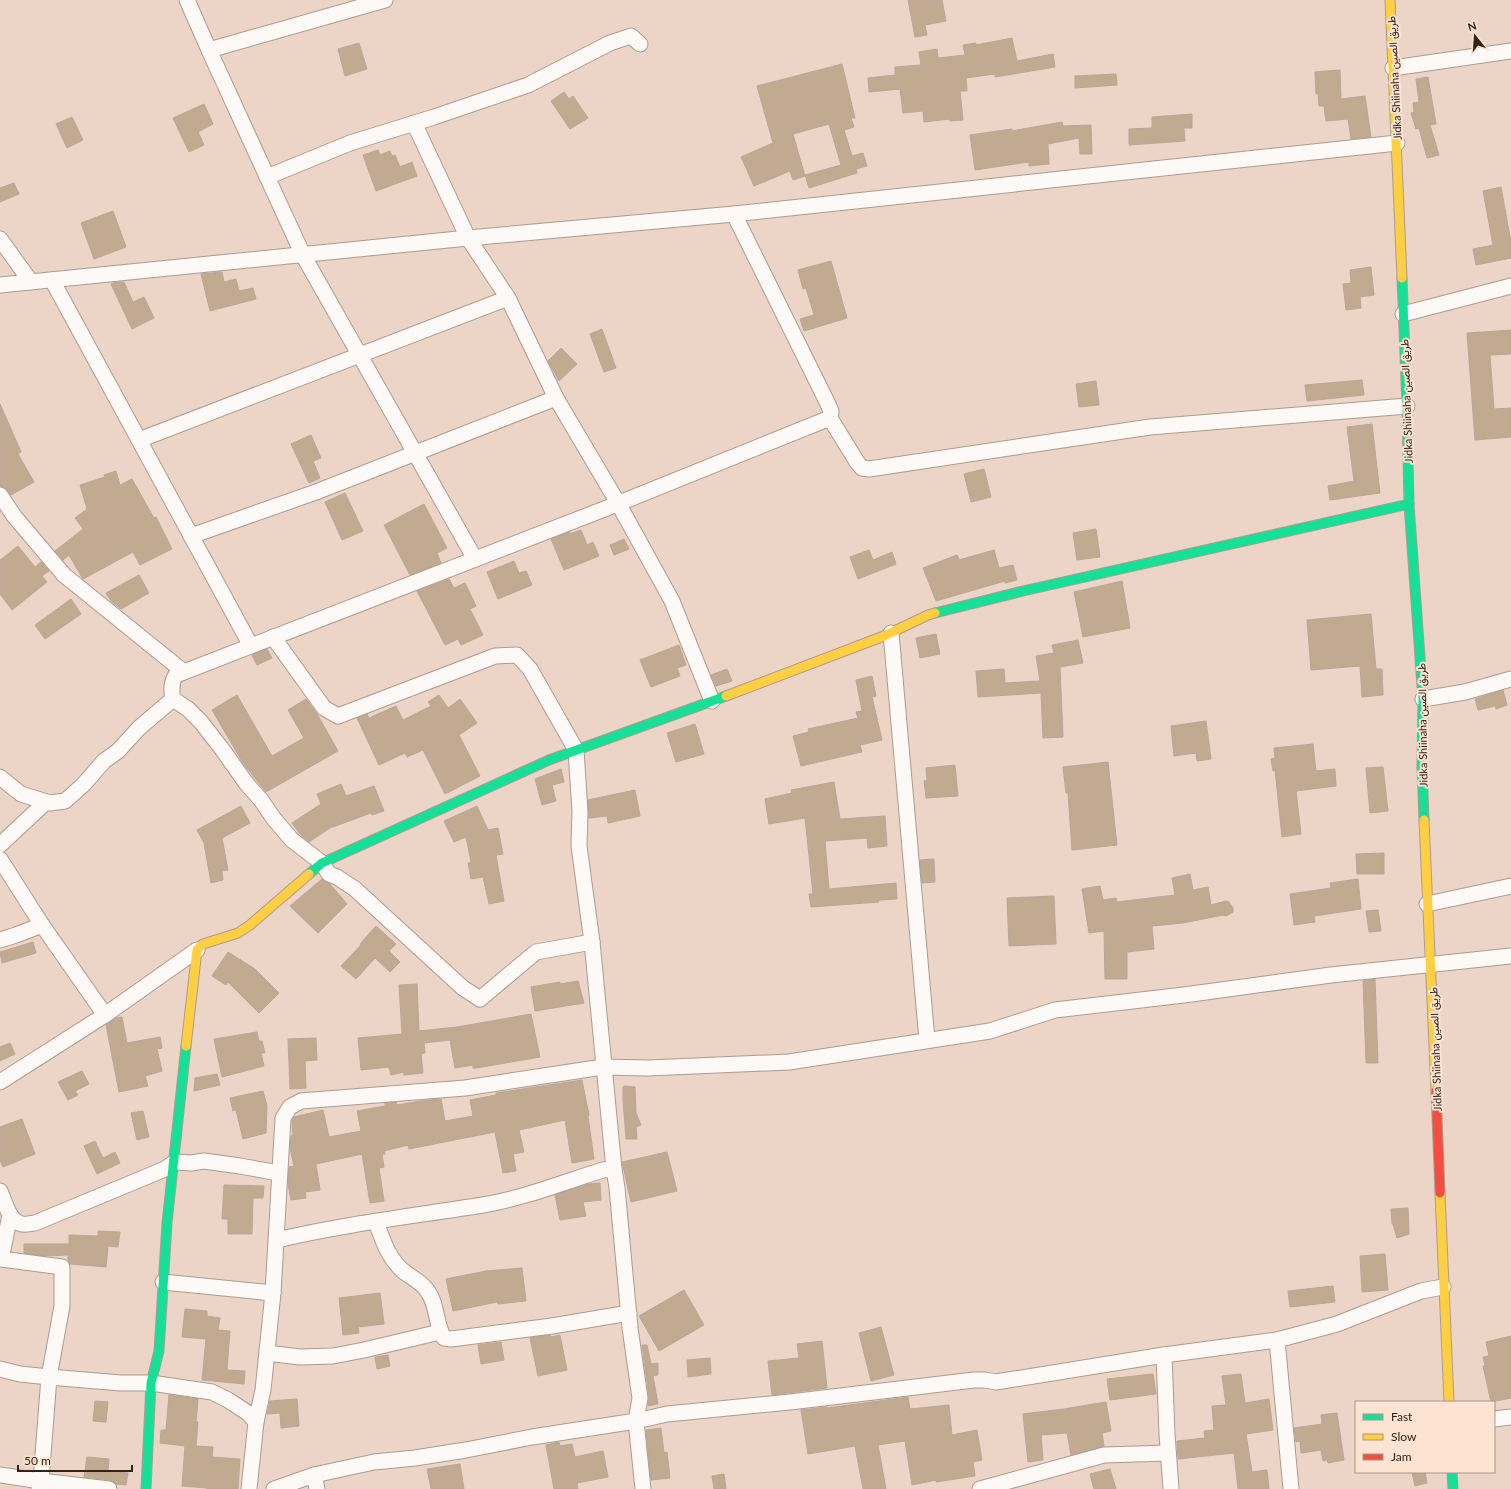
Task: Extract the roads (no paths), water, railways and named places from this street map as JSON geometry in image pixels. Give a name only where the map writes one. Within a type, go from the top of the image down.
[{"type":"street","points":[[187,0],[303,255],[475,559]]},
{"type":"street","points":[[209,50],[385,0]]},
{"type":"street","name":"Jidka Shiinaha طريق الصين","points":[[1390,0],[1407,406],[1409,504],[1423,699],[1422,767],[1427,904],[1431,965],[1443,1287],[1449,1401]]},
{"type":"street","points":[[267,177],[350,143],[528,85],[610,43],[631,36],[640,44]]},
{"type":"street","points":[[1393,68],[1511,51]]},
{"type":"street","points":[[414,123],[468,238],[508,298],[556,398],[618,503],[672,601],[712,701]]},
{"type":"street","points":[[0,285],[468,238],[734,214],[1397,143]]},
{"type":"street","points":[[734,214],[827,402],[831,411],[830,418],[856,462],[862,468],[869,469],[1150,427],[1407,406]]},
{"type":"street","points":[[0,239],[31,282]]},
{"type":"street","points":[[52,280],[251,646]]},
{"type":"street","points":[[1403,314],[1511,286]]},
{"type":"street","points":[[139,440],[508,298]]},
{"type":"street","points":[[191,536],[316,492],[556,398]]},
{"type":"street","points":[[592,942],[536,952],[480,999],[463,988],[355,889],[337,877],[329,874],[322,863],[292,840],[246,783],[201,722],[188,709],[173,699],[171,692],[173,679],[176,675],[618,503],[830,418]]},
{"type":"street","points":[[0,495],[14,516],[64,575],[184,672]]},
{"type":"street","points":[[0,1082],[105,1015],[197,950],[203,944],[238,933],[250,925],[322,863],[549,760],[712,701],[891,633],[928,614],[1023,591],[1409,504]]},
{"type":"street","points":[[891,633],[927,1040]]},
{"type":"street","points":[[273,637],[324,708],[338,716],[495,656],[517,655],[530,669],[576,750],[580,812],[579,846],[592,942],[603,1068],[617,1188],[629,1314],[640,1398],[636,1421],[643,1489]]},
{"type":"street","points":[[1423,699],[1465,692],[1511,679]]},
{"type":"street","points":[[0,777],[21,794],[50,803],[64,801],[83,785],[104,761],[118,751],[139,728],[173,699]]},
{"type":"street","points":[[0,845],[46,802]]},
{"type":"street","points":[[0,859],[42,925],[105,1015]]},
{"type":"street","points":[[1427,904],[1511,886]]},
{"type":"street","points":[[0,940],[42,925]]},
{"type":"street","points":[[146,1489],[152,1383],[159,1351],[167,1224],[175,1162],[197,950]]},
{"type":"street","points":[[249,1489],[256,1422],[263,1390],[273,1293],[283,1118],[290,1107],[301,1101],[465,1088],[603,1068],[648,1068],[789,1062],[990,1031],[1055,1010],[1331,976],[1511,956]]},
{"type":"street","points":[[0,1191],[10,1215],[15,1221],[23,1224],[35,1223],[165,1169],[175,1162],[191,1163],[204,1161],[279,1173]]},
{"type":"street","points":[[277,1240],[302,1234],[484,1205],[519,1196],[603,1170],[614,1169]]},
{"type":"street","points":[[10,1215],[1,1259],[62,1267],[62,1306],[49,1377],[40,1485]]},
{"type":"street","points":[[376,1222],[388,1253],[402,1270],[427,1290],[433,1302],[440,1332],[444,1338],[451,1339],[552,1326],[629,1314]]},
{"type":"street","points":[[163,1282],[273,1293]]},
{"type":"street","points":[[274,1489],[316,1482],[374,1462],[429,1456],[683,1412],[790,1402],[974,1380],[996,1382],[1164,1354],[1277,1340],[1337,1324],[1421,1291],[1443,1287]]},
{"type":"street","points":[[267,1353],[300,1357],[333,1356],[440,1332]]},
{"type":"street","points":[[1277,1340],[1291,1489]]},
{"type":"street","points":[[1164,1354],[1171,1489]]},
{"type":"street","points":[[0,1369],[20,1374],[121,1383],[152,1383],[212,1392],[248,1413],[256,1422]]},
{"type":"street","points":[[1495,1419],[1511,1417]]},
{"type":"street","points":[[980,1489],[1104,1455],[1168,1453]]},
{"type":"street","points":[[1452,1473],[1453,1489]]},
{"type":"street","points":[[0,1475],[40,1485],[109,1489]]}]
